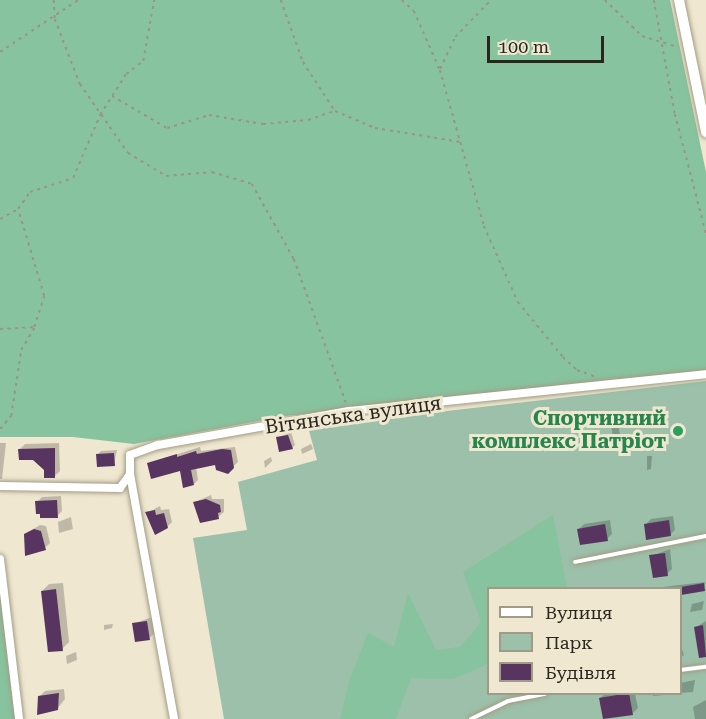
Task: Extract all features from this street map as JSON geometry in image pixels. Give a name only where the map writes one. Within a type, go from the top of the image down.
[{"type":"street","points":[[679,0],[706,132]]},
{"type":"street","name":"Вітянська вулиця","points":[[130,474],[127,460],[135,451],[349,411],[706,374]]},
{"type":"street","points":[[0,486],[120,488],[130,474]]},
{"type":"street","points":[[130,474],[174,719]]},
{"type":"street","points":[[0,559],[19,719]]},
{"type":"lane","points":[[575,562],[706,536]]},
{"type":"lane","points":[[682,670],[706,667]]},
{"type":"lane","points":[[471,719],[508,701],[536,695]]},
{"type":"path","points":[[54,0],[55,19],[80,84],[128,153],[166,176],[212,172],[252,184],[294,259],[349,411]]},
{"type":"path","points":[[0,52],[55,19],[78,0]]},
{"type":"path","points":[[0,219],[18,209],[30,192],[73,178],[100,115],[126,74],[143,61],[154,0]]},
{"type":"path","points":[[281,0],[303,62],[335,111],[375,128],[462,142]]},
{"type":"path","points":[[402,0],[414,11],[440,70],[484,226],[518,302],[577,370],[608,385]]},
{"type":"path","points":[[440,70],[455,37],[491,0]]},
{"type":"path","points":[[605,0],[642,36],[689,50]]},
{"type":"path","points":[[654,0],[675,114],[706,232]]},
{"type":"path","points":[[112,96],[166,128],[209,115],[263,124],[308,120],[335,111]]},
{"type":"path","points":[[0,429],[11,416],[21,350],[34,327],[44,296],[18,209]]},
{"type":"path","points":[[0,329],[34,327]]},
{"type":"green space","points":[[0,0],[670,0],[706,172],[706,376],[285,416],[134,444],[73,437],[0,437]]},
{"type":"green space","points":[[706,381],[706,719],[224,719],[193,538],[247,530],[238,482],[317,460],[308,427]]},
{"type":"green space","points":[[553,515],[567,587],[487,587],[487,664],[453,679],[411,678],[396,719],[340,719],[349,681],[368,633],[394,647],[408,593],[436,650],[460,647],[481,622],[463,572]]},
{"type":"green space","points":[[0,590],[17,719],[0,719]]},
{"type":"building","points":[[288,435],[293,449],[279,452],[276,437]]},
{"type":"building","points":[[55,448],[55,478],[44,478],[44,470],[33,460],[19,460],[18,449]]},
{"type":"building","points":[[222,449],[231,450],[234,468],[228,474],[216,470],[215,465],[191,470],[194,485],[183,488],[180,471],[151,479],[147,463],[177,454],[177,457],[196,451],[197,454]]},
{"type":"building","points":[[114,453],[115,466],[97,467],[96,454]]},
{"type":"building","points":[[206,499],[220,505],[221,512],[218,513],[219,519],[200,523],[193,502]]},
{"type":"building","points":[[57,500],[58,518],[40,518],[40,514],[36,514],[35,501]]},
{"type":"building","points":[[155,510],[156,515],[164,513],[168,528],[155,535],[145,512]]},
{"type":"building","points":[[669,520],[671,536],[646,540],[644,524]]},
{"type":"building","points":[[605,524],[608,541],[580,545],[577,529]]},
{"type":"building","points":[[34,529],[41,531],[46,550],[25,556],[24,534]]},
{"type":"building","points":[[665,553],[668,576],[653,578],[649,555]]},
{"type":"building","points":[[704,583],[705,591],[682,595],[681,587]]},
{"type":"building","points":[[56,589],[63,651],[48,652],[41,591]]},
{"type":"building","points":[[147,621],[150,640],[135,642],[132,623]]},
{"type":"building","points":[[703,625],[706,657],[699,658],[694,627]]},
{"type":"building","points":[[59,693],[58,710],[37,715],[38,696]]},
{"type":"building","points":[[629,695],[633,715],[603,719],[599,698]]},
{"type":"place","name":"Спортивний комплекс Патріот","points":[[678,431]]}]
